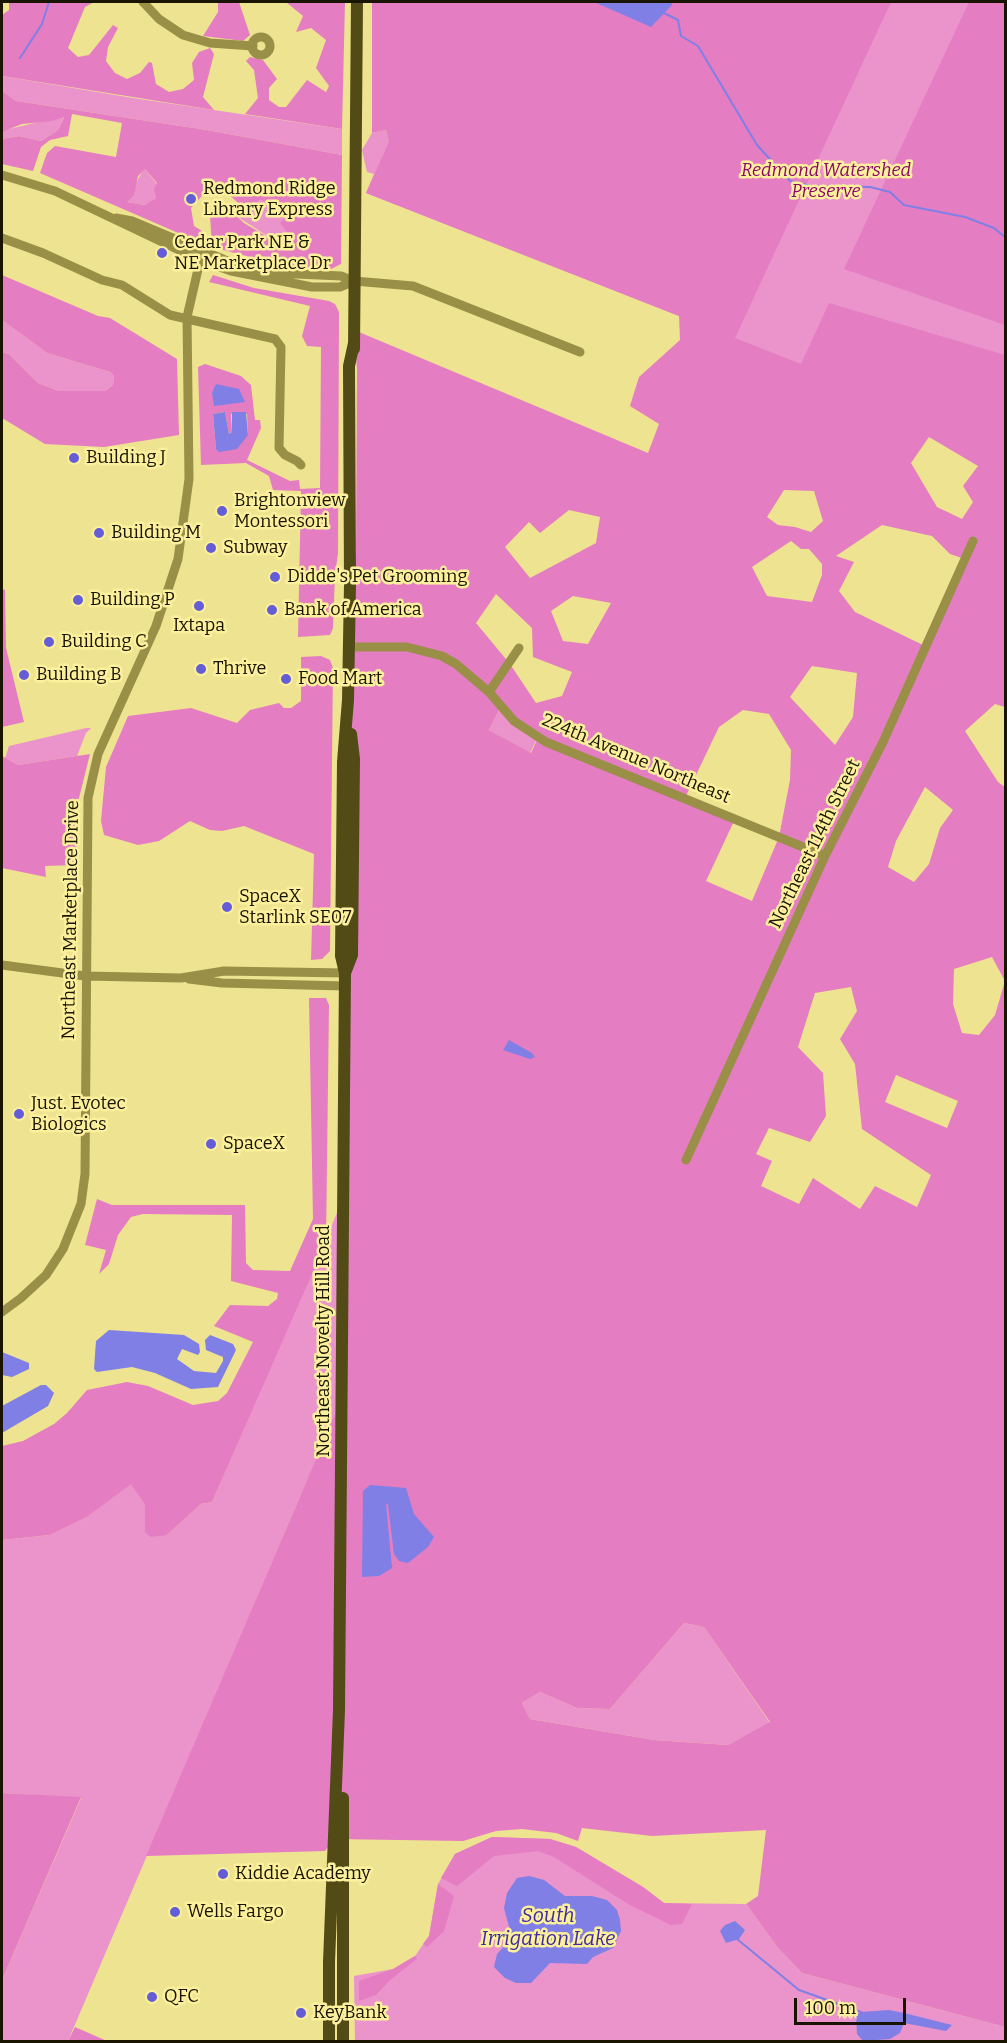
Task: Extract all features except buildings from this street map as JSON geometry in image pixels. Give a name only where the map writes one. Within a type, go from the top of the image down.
[{"type":"main road","name":"Northeast Novelty Hill Road","points":[[329,2042],[329,1962],[339,1710],[345,986],[345,972],[341,956],[343,762],[349,647],[349,366],[354,344],[357,2]]},
{"type":"main road","name":"Northeast Novelty Hill Road","points":[[339,1710],[344,1868],[343,2042]]},
{"type":"street","points":[[142,2],[148,10],[183,35],[210,43],[253,45]]},
{"type":"street","points":[[2,175],[36,184],[116,218],[129,228],[259,278],[312,287],[340,287],[354,282],[413,286],[580,352]]},
{"type":"street","points":[[2,238],[43,253],[102,280],[122,285],[170,315],[278,342],[281,347],[279,448],[285,455],[297,460],[301,465]]},
{"type":"street","name":"Northeast Marketplace Drive","points":[[2,1312],[46,1275],[73,1230],[81,1204],[85,1174],[87,814],[91,779],[99,754],[163,608],[177,559],[189,478],[187,318],[201,256]]},
{"type":"street","name":"Northeast 114th Street","points":[[686,1160],[825,856],[883,742],[973,541]]},
{"type":"street","name":"224th Avenue Northeast","points":[[349,647],[407,647],[427,651],[456,664],[489,692],[514,721],[546,742],[825,856]]},
{"type":"street","points":[[489,692],[519,648]]},
{"type":"street","points":[[2,964],[85,976],[345,986]]},
{"type":"street","points":[[183,978],[224,971],[345,972]]},
{"type":"green space","name":"Redmond Watershed Preserve","points":[[454,2],[1005,2],[1005,445],[801,365],[298,1501],[68,2041],[2,2041],[2,1980],[81,1798],[2,1793],[2,1540],[50,1535],[87,1517],[131,1483],[145,1505],[145,1532],[167,1535],[201,1504],[212,1502],[343,1199],[735,338],[366,193],[374,174],[367,172],[362,150],[372,133],[386,130],[389,141]]},
{"type":"green space","points":[[2,76],[342,129],[342,155],[207,130],[16,101],[2,91]]},
{"type":"green space","points":[[64,116],[58,130],[41,141],[19,136],[2,139],[2,132],[5,130]]},
{"type":"green space","points":[[144,168],[157,184],[156,198],[146,205],[126,202]]},
{"type":"green space","points":[[259,200],[276,204],[290,214],[289,250],[238,217]]},
{"type":"green space","points":[[2,320],[47,353],[110,372],[114,376],[113,385],[105,391],[59,391],[38,383],[9,354],[2,352]]},
{"type":"green space","points":[[500,708],[538,737],[530,753],[489,730]]},
{"type":"green space","points":[[91,728],[86,733],[77,756],[18,765],[5,758],[9,746]]},
{"type":"green space","points":[[684,1623],[704,1627],[770,1723],[728,1745],[654,1740],[530,1719],[522,1703],[540,1692],[577,1708],[610,1709]]},
{"type":"green space","points":[[492,1837],[550,1839],[576,1847],[643,1887],[664,1903],[746,1904],[778,1948],[802,1973],[1005,2027],[1005,2041],[355,2041],[354,1976],[393,1969],[415,1956],[429,1936],[438,1884],[455,1854]]},
{"type":"shaded area","points":[[9,2],[94,2],[85,7],[68,48],[78,57],[89,55],[113,25],[118,28],[108,47],[106,61],[115,73],[127,79],[140,73],[149,62],[152,63],[156,84],[169,92],[183,89],[194,80],[192,63],[199,52],[210,48],[214,54],[203,97],[214,110],[2,76],[2,15],[9,10]]},
{"type":"shaded area","points":[[218,2],[239,2],[250,35],[243,41],[203,36],[218,12]]},
{"type":"shaded area","points":[[286,2],[345,2],[342,129],[245,114],[258,98],[254,70],[246,61],[250,57],[263,60],[277,79],[269,88],[269,100],[279,107],[286,107],[307,80],[326,92],[329,86],[316,68],[326,40],[311,28],[296,32],[303,16]]},
{"type":"shaded area","points":[[372,2],[891,2],[735,338],[801,364],[829,303],[1005,355],[1005,707],[995,704],[965,731],[998,782],[1006,788],[1005,2027],[802,1973],[778,1948],[746,1904],[758,1896],[766,1830],[652,1836],[582,1828],[578,1841],[556,1833],[522,1829],[496,1831],[463,1841],[334,1839],[325,1851],[146,1856],[343,1396],[348,700],[350,584],[356,554],[357,370],[354,330],[648,453],[659,424],[630,406],[639,377],[680,340],[679,316],[366,193],[389,142],[386,130],[372,133]],"holes":[[[929,437],[978,466],[963,486],[973,502],[962,519],[937,507],[911,463]],[[784,490],[814,491],[823,521],[811,532],[778,525],[767,517]],[[569,510],[600,517],[596,543],[530,578],[505,547],[529,522],[540,533]],[[882,525],[932,536],[950,554],[965,559],[925,646],[855,612],[839,591],[854,562],[836,556]],[[791,541],[801,549],[809,549],[822,564],[822,575],[812,602],[767,596],[752,567]],[[496,594],[532,628],[533,657],[572,672],[562,696],[536,703],[510,664],[476,623]],[[573,596],[611,603],[588,644],[563,641],[551,611]],[[812,666],[857,673],[853,717],[835,745],[790,697]],[[500,708],[538,738],[531,753],[489,730]],[[743,710],[769,714],[791,750],[790,780],[779,837],[752,901],[706,881],[735,819],[685,798],[719,727]],[[925,787],[953,810],[940,828],[929,864],[914,882],[888,867],[896,841]],[[992,957],[1005,981],[995,1015],[979,1035],[962,1033],[953,1004],[954,969]],[[851,987],[857,1011],[840,1039],[855,1064],[862,1129],[931,1175],[917,1207],[875,1186],[860,1209],[813,1178],[799,1204],[761,1186],[772,1161],[756,1154],[769,1128],[810,1142],[826,1116],[823,1073],[798,1047],[815,993]],[[896,1075],[958,1101],[947,1128],[885,1102]],[[684,1623],[704,1627],[770,1722],[728,1745],[654,1740],[530,1719],[522,1703],[540,1692],[577,1708],[610,1709]]]},
{"type":"shaded area","points":[[969,2],[1005,2],[1005,325],[844,269]]},
{"type":"shaded area","points":[[2,91],[16,101],[207,130],[342,155],[341,264],[331,269],[285,266],[212,247],[210,215],[212,212],[216,216],[225,205],[244,223],[288,249],[290,236],[280,223],[290,214],[276,204],[259,200],[248,212],[223,189],[218,194],[210,187],[191,208],[194,226],[202,231],[199,242],[40,173],[47,153],[55,146],[116,157],[122,123],[72,114],[68,136],[50,140],[41,147],[33,171],[2,164],[2,139],[19,136],[41,141],[58,130],[64,117],[52,121],[22,124],[2,132]],"holes":[[[145,169],[157,183],[154,189],[156,198],[145,205],[127,202],[134,195],[138,176]]]},
{"type":"shaded area","points":[[2,275],[98,316],[110,318],[177,359],[179,435],[104,447],[45,444],[2,418],[2,352],[9,354],[38,383],[59,391],[105,391],[113,385],[114,376],[110,372],[47,353],[2,320]]},
{"type":"shaded area","points":[[213,275],[254,288],[329,301],[335,304],[339,312],[338,553],[333,628],[330,635],[298,637],[301,491],[273,490],[269,476],[246,463],[201,465],[198,367],[205,364],[241,376],[251,385],[255,420],[260,420],[261,428],[247,460],[290,481],[299,480],[300,489],[320,488],[321,347],[307,346],[302,336],[310,306],[209,282]],"holes":[[[225,412],[229,434],[232,432],[231,414],[247,414],[248,435],[216,449],[213,414]]]},
{"type":"shaded area","points":[[2,589],[5,590],[6,648],[24,722],[2,727]]},
{"type":"shaded area","points":[[321,656],[330,660],[333,668],[330,951],[322,959],[311,960],[314,854],[244,826],[222,831],[210,830],[190,821],[159,841],[138,845],[104,835],[101,821],[106,767],[128,716],[191,708],[237,723],[250,710],[279,703],[284,708],[291,708],[301,701],[301,657]]},
{"type":"shaded area","points":[[90,754],[78,802],[77,865],[45,866],[46,877],[2,868],[2,756],[18,765]]},
{"type":"shaded area","points":[[309,998],[326,998],[329,1005],[326,1242],[212,1502],[201,1504],[167,1535],[151,1537],[145,1532],[145,1505],[131,1484],[87,1517],[50,1535],[2,1540],[2,1446],[23,1441],[54,1424],[87,1390],[127,1382],[148,1386],[193,1405],[218,1401],[227,1393],[253,1342],[214,1326],[230,1305],[268,1306],[277,1299],[278,1293],[231,1281],[232,1215],[143,1214],[131,1217],[118,1235],[109,1264],[99,1274],[106,1250],[85,1245],[97,1199],[112,1205],[245,1205],[246,1263],[253,1270],[290,1271],[313,1219]]},
{"type":"shaded area","points":[[2,1793],[81,1797],[2,1980]]},
{"type":"shaded area","points":[[492,1837],[550,1839],[576,1847],[643,1887],[664,1903],[692,1904],[682,1924],[671,1925],[628,1904],[554,1857],[538,1851],[494,1856],[457,1886],[441,1878],[455,1854]]},
{"type":"shaded area","points":[[438,1884],[454,1896],[444,1931],[427,1947],[423,1944],[429,1936]]},
{"type":"shaded area","points":[[415,1956],[417,1959],[390,1980],[376,1995],[359,2001],[359,1981],[393,1969]]},
{"type":"shaded area","points":[[75,2027],[107,2041],[68,2041]]},
{"type":"water","points":[[594,2],[672,2],[672,5],[651,27]]},
{"type":"water","points":[[216,384],[239,389],[245,402],[214,406],[212,393]]},
{"type":"water","points":[[225,412],[229,434],[232,432],[232,412],[246,412],[248,435],[237,449],[219,452],[216,449],[213,414]]},
{"type":"water","points":[[509,1040],[535,1057],[530,1059],[503,1050]]},
{"type":"water","points":[[109,1330],[184,1335],[199,1344],[200,1352],[198,1355],[182,1349],[177,1359],[194,1371],[216,1373],[223,1361],[223,1357],[206,1350],[205,1340],[210,1335],[233,1344],[236,1350],[218,1387],[191,1389],[155,1373],[132,1367],[97,1372],[94,1369],[96,1341]]},
{"type":"water","points":[[2,1352],[29,1363],[29,1369],[12,1377],[2,1375]]},
{"type":"water","points":[[41,1385],[46,1385],[54,1393],[48,1406],[2,1433],[2,1406]]},
{"type":"water","points":[[370,1485],[406,1488],[414,1514],[434,1537],[428,1547],[408,1563],[399,1561],[394,1554],[386,1503],[392,1568],[379,1576],[362,1577],[363,1491]]},
{"type":"water","name":"South Irrigation Lake","points":[[529,1876],[544,1880],[565,1896],[592,1896],[607,1900],[617,1910],[620,1920],[621,1931],[613,1948],[593,1957],[587,1964],[550,1963],[531,1983],[516,1983],[505,1978],[494,1967],[497,1954],[512,1938],[504,1908],[507,1893],[517,1878]]},
{"type":"water","points":[[735,1921],[745,1930],[739,1939],[726,1943],[720,1931],[725,1925]]},
{"type":"water","points":[[889,2010],[952,2025],[946,2031],[904,2023],[900,2033],[890,2039],[863,2041],[857,2034],[856,2015],[861,2012]]},
{"type":"waterway","points":[[20,58],[42,24],[49,2]]},
{"type":"waterway","points":[[664,13],[678,20],[681,36],[698,46],[757,145],[790,181],[811,186],[870,187],[890,192],[904,205],[965,217],[994,228],[1006,238]]},
{"type":"waterway","points":[[737,1939],[799,1990],[861,2012]]},
{"type":"place","name":"Redmond Ridge Library Express","points":[[191,199]]},
{"type":"place","name":"Cedar Park NE & NE Marketplace Dr","points":[[162,253]]},
{"type":"place","name":"Building J","points":[[74,458]]},
{"type":"place","name":"Brightonview Montessori","points":[[222,511]]},
{"type":"place","name":"Building M","points":[[99,533]]},
{"type":"place","name":"Subway","points":[[211,548]]},
{"type":"place","name":"Didde's Pet Grooming","points":[[275,577]]},
{"type":"place","name":"Building P","points":[[78,600]]},
{"type":"place","name":"Ixtapa","points":[[199,606]]},
{"type":"place","name":"Bank of America","points":[[272,610]]},
{"type":"place","name":"Building C","points":[[49,642]]},
{"type":"place","name":"Thrive","points":[[201,669]]},
{"type":"place","name":"Building B","points":[[24,675]]},
{"type":"place","name":"Food Mart","points":[[286,679]]},
{"type":"place","name":"SpaceX Starlink SE07","points":[[227,907]]},
{"type":"place","name":"Just. Evotec Biologics","points":[[19,1114]]},
{"type":"place","name":"SpaceX","points":[[211,1144]]},
{"type":"place","name":"Kiddie Academy","points":[[223,1874]]},
{"type":"place","name":"Wells Fargo","points":[[175,1912]]},
{"type":"place","name":"QFC","points":[[152,1997]]},
{"type":"place","name":"KeyBank","points":[[301,2013]]}]
